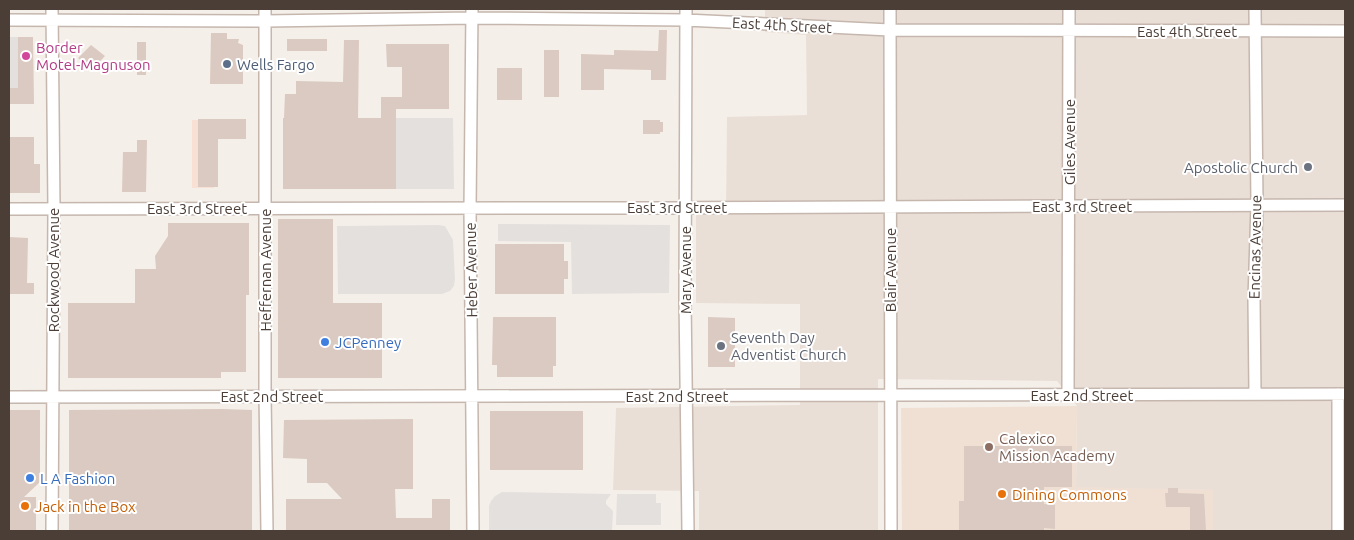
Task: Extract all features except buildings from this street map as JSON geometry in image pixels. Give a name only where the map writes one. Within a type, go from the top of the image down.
[{"type":"street","name":"Heffernan Avenue","points":[[265,9],[267,531]]},
{"type":"street","name":"Blair Avenue","points":[[890,9],[891,531]]},
{"type":"street","name":"Giles Avenue","points":[[1068,395],[1069,9]]},
{"type":"street","name":"Encinas Avenue","points":[[1255,9],[1255,394]]},
{"type":"street","name":"East 4th Street","points":[[9,20],[52,14],[265,21],[472,14],[686,14],[890,30],[1345,31]]},
{"type":"street","name":"Rockwood Avenue","points":[[52,14],[54,209],[52,531]]},
{"type":"street","name":"Heber Avenue","points":[[472,14],[470,209],[473,531]]},
{"type":"street","name":"Mary Avenue","points":[[686,14],[685,207],[688,531]]},
{"type":"street","name":"East 3rd Street","points":[[9,209],[1345,205]]},
{"type":"street","name":"East 2nd Street","points":[[9,397],[1342,394]]},
{"type":"street","points":[[1338,531],[1342,489],[1342,394]]},
{"type":"shaded area","points":[[765,9],[1345,9],[1345,531],[1213,531],[1212,490],[1076,488],[1077,406],[1057,381],[878,379],[878,531],[699,531],[699,491],[613,490],[616,408],[800,405],[800,304],[696,303],[696,214],[726,213],[727,117],[807,115],[806,35],[765,32]]},
{"type":"shaded area","points":[[9,37],[18,37],[18,88],[9,88]]},
{"type":"shaded area","points":[[396,118],[453,118],[454,189],[396,189]]},
{"type":"shaded area","points":[[192,120],[240,120],[214,138],[214,188],[192,188]]},
{"type":"shaded area","points":[[498,224],[670,225],[669,293],[572,294],[571,242],[498,241]]},
{"type":"shaded area","points":[[337,226],[445,226],[453,240],[455,279],[454,286],[450,291],[442,294],[338,294]]},
{"type":"shaded area","name":"Calexico Mission Academy","points":[[1077,406],[1076,487],[1213,490],[1213,531],[902,531],[901,408]]},
{"type":"shaded area","points":[[502,492],[611,494],[606,504],[613,511],[612,531],[489,531],[489,506],[495,496]]},
{"type":"shaded area","points":[[617,494],[656,494],[656,503],[661,503],[661,525],[616,525]]},
{"type":"place","name":"Border Motel-Magnuson","points":[[26,56]]},
{"type":"place","name":"Wells Fargo","points":[[227,64]]},
{"type":"place","name":"Apostolic Church","points":[[1308,167]]},
{"type":"place","name":"JCPenney","points":[[325,342]]},
{"type":"place","name":"Seventh Day Adventist Church","points":[[721,346]]},
{"type":"place","name":"Calexico Mission Academy","points":[[989,447]]},
{"type":"place","name":"L A Fashion","points":[[30,478]]},
{"type":"place","name":"Dining Commons","points":[[1002,494]]},
{"type":"place","name":"Jack in the Box","points":[[25,506]]}]
